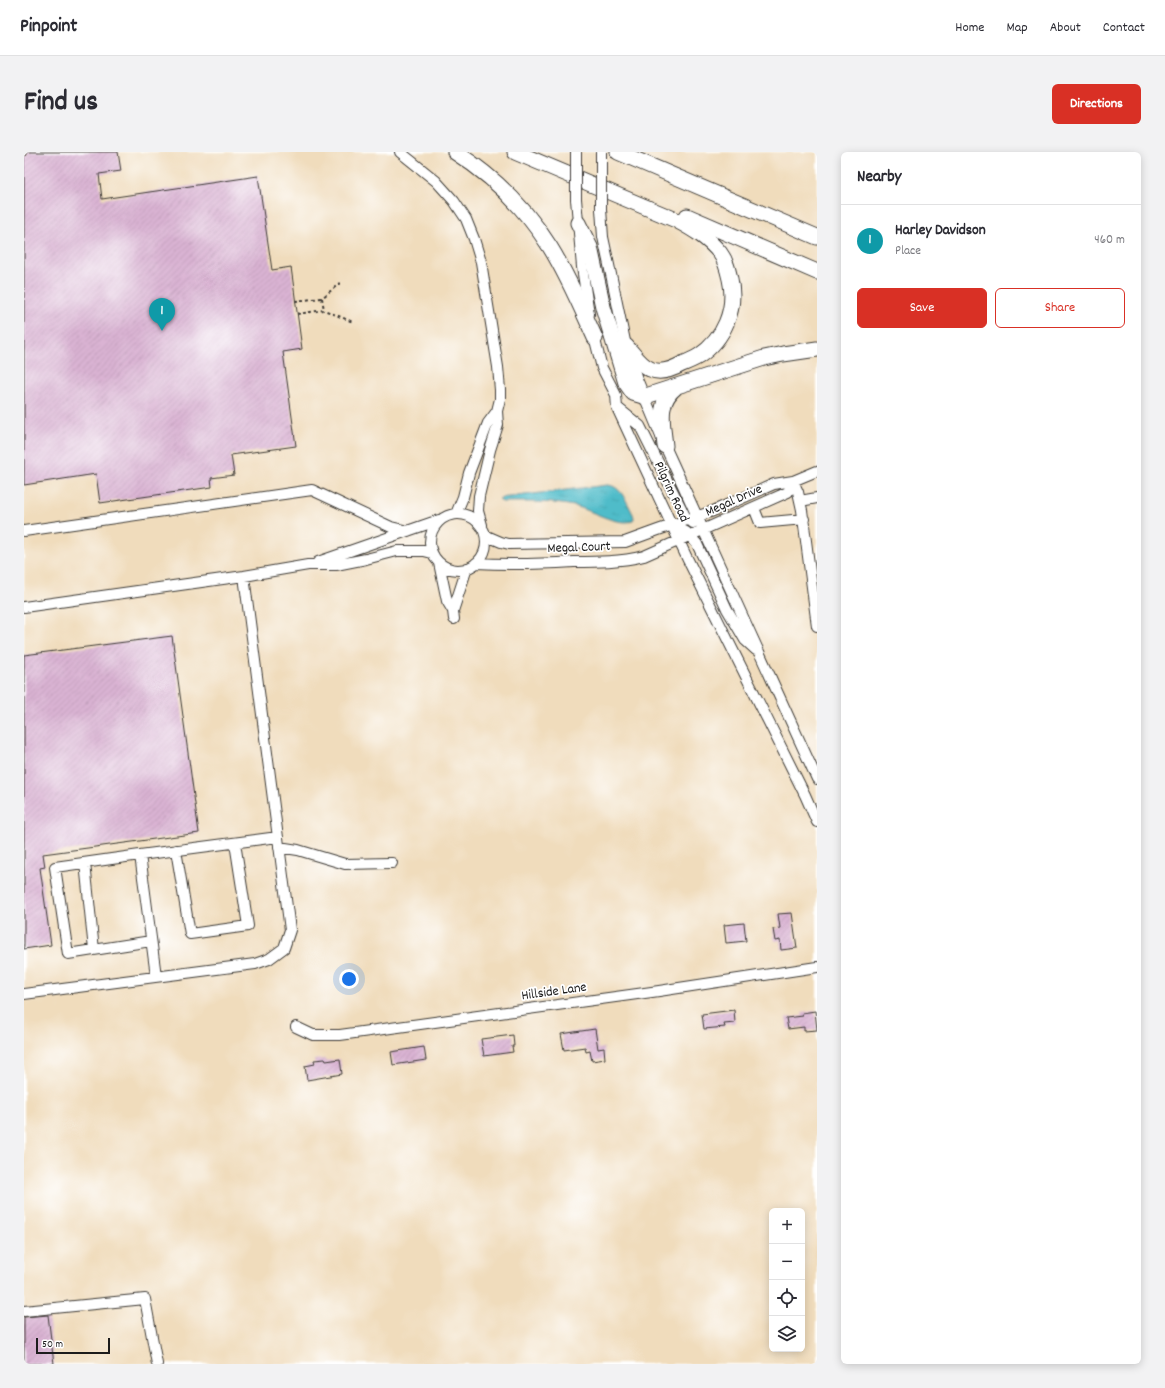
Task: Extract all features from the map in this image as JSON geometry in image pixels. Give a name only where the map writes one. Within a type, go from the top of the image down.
[{"type":"highway","points":[[456,152],[499,186],[536,227],[552,250],[567,278],[595,338]]},
{"type":"highway","points":[[515,152],[676,220],[699,232],[721,254],[727,266],[730,277],[732,299],[727,323],[718,338],[709,347],[691,360],[675,367],[660,371],[647,367],[626,346]]},
{"type":"highway","points":[[535,152],[817,272]]},
{"type":"highway","points":[[618,152],[817,237]]},
{"type":"highway","points":[[642,152],[817,227]]},
{"type":"highway","points":[[578,223],[590,247],[603,308],[623,377],[631,391],[636,395],[643,396],[676,387],[764,358],[817,349]]},
{"type":"highway","points":[[665,446],[662,413],[663,405],[666,396],[676,387]]},
{"type":"street","points":[[400,152],[436,181],[454,201],[466,219],[481,262],[500,379],[500,399],[497,411],[498,426],[490,450],[479,496],[478,511],[487,536],[486,548],[482,558],[472,566],[461,570],[449,569],[439,563]]},
{"type":"street","name":"Pilgrim Road","points":[[576,152],[576,199],[586,300],[602,368],[616,395],[617,408],[679,541],[817,822]]},
{"type":"street","name":"Pilgrim Road","points":[[601,152],[601,209],[604,244],[626,346],[643,396],[665,446],[692,518]]},
{"type":"street","points":[[617,408],[640,426],[662,468],[676,500],[703,530]]},
{"type":"street","points":[[456,514],[463,497],[469,473],[488,423],[497,411]]},
{"type":"street","name":"Megal Drive","points":[[672,525],[717,510],[774,484],[793,481],[817,470]]},
{"type":"street","points":[[793,481],[804,519],[817,626]]},
{"type":"street","name":"Megal Drive","points":[[679,541],[788,492],[793,481]]},
{"type":"street","points":[[24,531],[312,490],[391,527],[408,531]]},
{"type":"street","points":[[800,501],[817,498]]},
{"type":"street","points":[[754,508],[760,523],[804,519]]},
{"type":"street","points":[[24,607],[244,576],[308,565],[440,520],[450,514],[462,513],[473,517],[482,525]]},
{"type":"street","points":[[440,520],[432,530],[430,541],[432,553],[439,563],[453,615],[472,566]]},
{"type":"street","points":[[672,525],[691,536],[697,544],[727,609],[745,640],[760,654]]},
{"type":"street","name":"Megal Court","points":[[487,536],[509,544],[615,543],[625,542],[672,525]]},
{"type":"street","name":"Pilgrim Road","points":[[703,530],[817,779]]},
{"type":"street","name":"Megal Court","points":[[472,566],[624,561],[652,554],[679,541]]},
{"type":"street","points":[[308,565],[336,565],[397,551],[424,551],[432,553]]},
{"type":"street","points":[[24,994],[255,964],[270,959],[284,948],[290,930],[244,576]]},
{"type":"street","points":[[151,942],[68,954],[55,867],[235,843],[279,842],[298,850],[345,864],[392,863]]},
{"type":"street","points":[[176,850],[190,934],[248,926],[235,843]]},
{"type":"street","points":[[140,855],[156,976]]},
{"type":"street","points":[[85,863],[94,950]]},
{"type":"street","name":"Hillside Lane","points":[[296,1027],[313,1035],[340,1035],[675,989],[817,967]]},
{"type":"street","points":[[24,1311],[146,1299],[158,1364]]},
{"type":"path","points":[[295,301],[322,298],[340,283]]},
{"type":"path","points":[[322,298],[324,310]]},
{"type":"path","points":[[297,314],[324,310],[353,322]]},
{"type":"water","points":[[607,485],[616,488],[623,495],[633,514],[633,521],[626,522],[611,520],[581,508],[565,504],[500,501],[500,498]]},
{"type":"building","points":[[27,152],[118,152],[121,171],[99,174],[102,199],[258,176],[272,270],[291,267],[302,349],[283,352],[296,446],[231,455],[234,475],[211,478],[212,487],[100,503],[96,474],[24,485],[24,156],[27,155]]},
{"type":"building","points":[[172,636],[199,833],[43,854],[45,867],[40,868],[51,945],[24,949],[24,655]]},
{"type":"building","points":[[792,913],[797,948],[781,950],[780,940],[775,941],[773,929],[780,928],[778,914]]},
{"type":"building","points":[[744,923],[746,941],[726,943],[724,925]]},
{"type":"building","points":[[734,1010],[735,1023],[724,1024],[725,1027],[704,1029],[702,1014]]},
{"type":"building","points":[[815,1011],[817,1030],[804,1031],[804,1027],[788,1029],[786,1018],[803,1016],[802,1013]]},
{"type":"building","points":[[595,1029],[598,1049],[604,1048],[605,1059],[592,1061],[590,1051],[586,1052],[585,1047],[564,1050],[561,1034]]},
{"type":"building","points":[[513,1035],[513,1052],[484,1056],[481,1039]]},
{"type":"building","points":[[424,1047],[426,1060],[393,1065],[391,1052]]},
{"type":"building","points":[[325,1059],[326,1061],[340,1059],[342,1074],[307,1080],[305,1066],[315,1064],[314,1060]]},
{"type":"building","points":[[48,1315],[54,1364],[24,1364],[24,1317]]},
{"type":"place","name":"Harley Davidson","points":[[162,331]]}]
